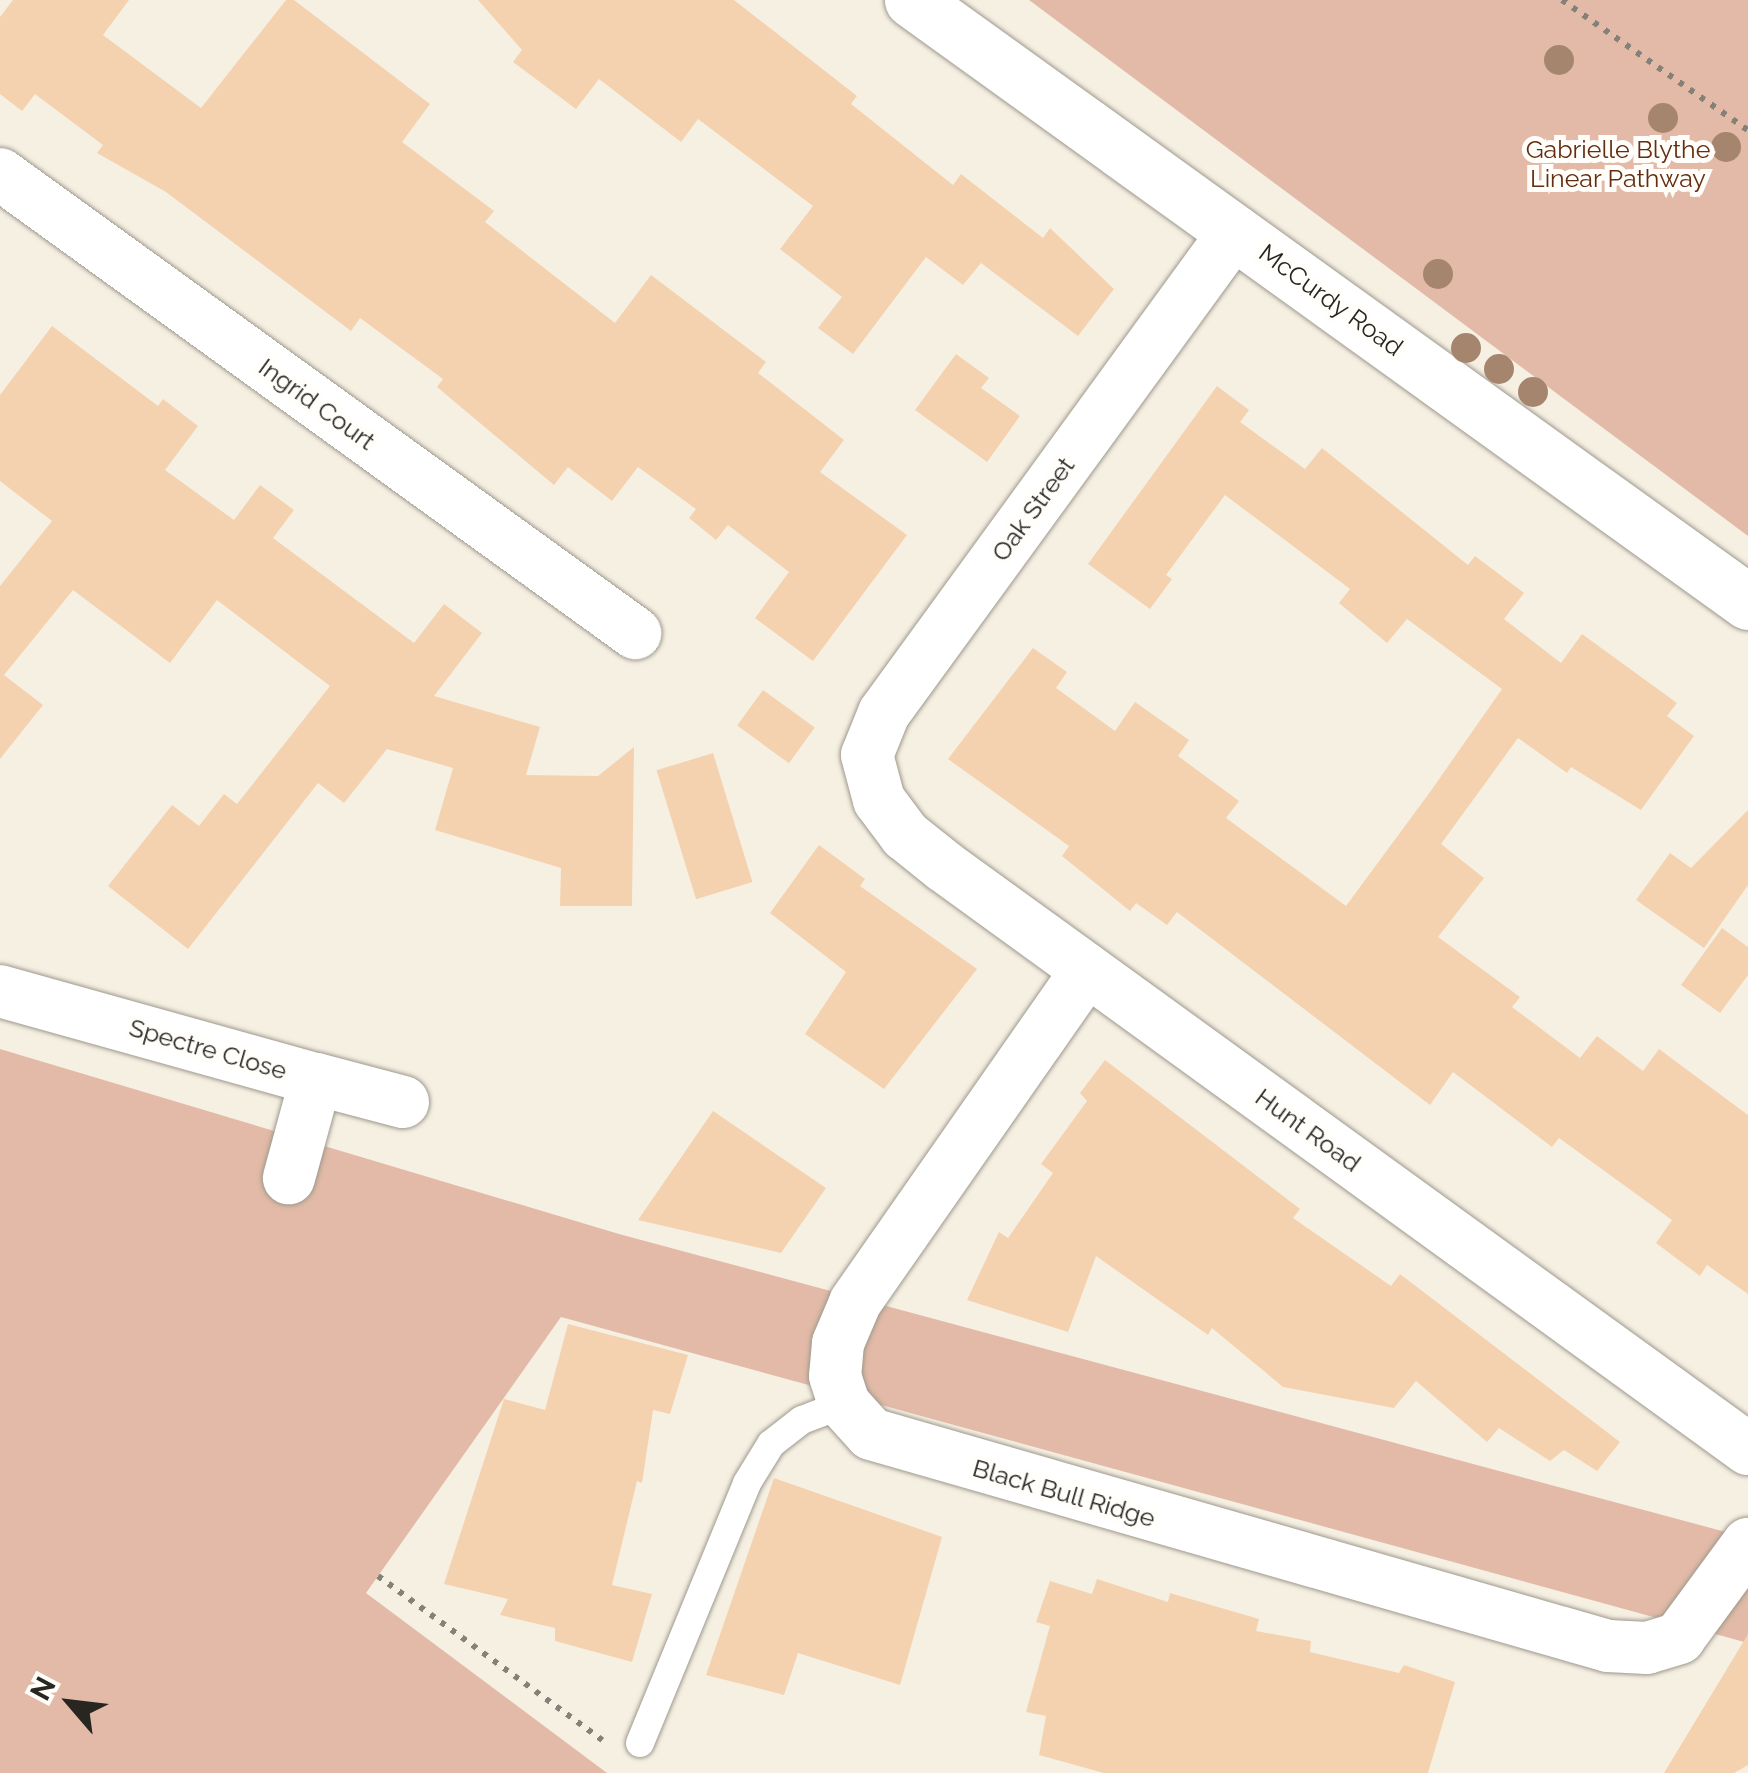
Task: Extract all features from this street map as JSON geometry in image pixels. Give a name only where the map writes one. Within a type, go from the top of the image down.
[{"type":"main road","name":"McCurdy Road","points":[[912,0],[1748,602]]},
{"type":"street","name":"Ingrid Court","points":[[0,174],[635,634]]},
{"type":"street","name":"Oak Street","points":[[879,800],[867,755],[884,713],[1234,230]]},
{"type":"street","name":"Hunt Road","points":[[879,800],[905,835],[1748,1449]]},
{"type":"street","points":[[844,1404],[835,1376],[838,1343],[856,1303],[1087,970]]},
{"type":"street","name":"Spectre Close","points":[[0,991],[316,1079],[289,1178]]},
{"type":"street","points":[[316,1079],[403,1102]]},
{"type":"street","name":"Black Bull Ridge","points":[[844,1404],[871,1434],[910,1450],[1608,1646],[1647,1648],[1679,1638],[1748,1544]]},
{"type":"lane","points":[[628,1746],[747,1483],[771,1444],[802,1420],[844,1404]]},
{"type":"path","points":[[1562,0],[1748,130]]},
{"type":"path","points":[[378,1576],[628,1746]]},
{"type":"green space","name":"Gabrielle Blythe Linear Pathway","points":[[1029,0],[1748,0],[1748,536]]},
{"type":"green space","points":[[0,1049],[619,1234],[1748,1538],[1748,1643],[561,1317],[366,1593],[607,1773],[0,1773]]},
{"type":"building","points":[[13,0],[129,0],[103,35],[201,108],[286,0],[294,0],[430,104],[402,142],[494,211],[485,222],[615,323],[651,275],[766,362],[758,373],[844,440],[820,472],[907,535],[813,661],[755,618],[789,572],[728,525],[716,540],[689,518],[696,509],[638,467],[612,501],[568,467],[554,485],[437,387],[443,379],[360,318],[351,331],[166,192],[97,153],[103,145],[35,94],[22,111],[0,94],[0,17]]},
{"type":"building","points":[[478,0],[734,0],[857,96],[851,104],[953,185],[961,174],[1043,238],[1050,228],[1114,289],[1078,336],[981,263],[963,285],[926,257],[853,354],[818,328],[842,297],[780,249],[813,206],[698,119],[681,142],[599,79],[576,109],[513,62],[522,50]]},
{"type":"building","points":[[52,326],[158,406],[163,399],[198,426],[165,470],[234,520],[260,485],[294,510],[273,538],[414,643],[444,604],[482,633],[434,696],[540,727],[526,775],[598,776],[634,747],[632,906],[560,906],[561,868],[435,830],[453,768],[387,749],[344,803],[318,783],[188,949],[108,886],[172,805],[199,826],[224,794],[237,804],[330,686],[217,600],[170,663],[73,590],[4,675],[43,705],[0,759],[0,586],[52,521],[0,481],[0,395]]},
{"type":"building","points":[[956,354],[989,378],[981,388],[1020,416],[987,462],[915,410]]},
{"type":"building","points":[[1217,386],[1249,410],[1240,422],[1305,469],[1322,448],[1468,565],[1475,556],[1524,593],[1504,619],[1561,663],[1582,634],[1677,703],[1667,716],[1694,736],[1641,810],[1571,767],[1567,773],[1518,738],[1441,844],[1484,878],[1438,937],[1520,997],[1512,1007],[1580,1058],[1597,1036],[1643,1071],[1659,1049],[1748,1115],[1748,1294],[1707,1265],[1700,1276],[1656,1243],[1672,1220],[1559,1138],[1552,1147],[1453,1072],[1430,1105],[1177,912],[1167,925],[1136,903],[1130,911],[1062,856],[1069,846],[948,759],[1033,648],[1067,672],[1056,688],[1115,731],[1135,702],[1189,740],[1178,756],[1239,801],[1226,818],[1346,906],[1430,792],[1502,689],[1407,619],[1387,643],[1339,603],[1350,589],[1225,495],[1166,575],[1172,579],[1150,609],[1088,564]]},
{"type":"building","points":[[763,690],[815,728],[789,763],[737,726]]},
{"type":"building","points":[[713,753],[752,882],[696,899],[657,770]]},
{"type":"building","points":[[1748,810],[1748,885],[1704,948],[1636,900],[1670,853],[1691,868]]},
{"type":"building","points":[[819,845],[865,879],[860,886],[977,969],[884,1089],[805,1034],[846,972],[770,913]]},
{"type":"building","points":[[1722,928],[1748,947],[1748,975],[1720,1013],[1681,985]]},
{"type":"building","points":[[1105,1060],[1300,1209],[1293,1218],[1391,1286],[1400,1274],[1620,1442],[1597,1471],[1564,1450],[1550,1461],[1499,1428],[1487,1442],[1416,1381],[1394,1408],[1283,1387],[1212,1328],[1208,1335],[1096,1256],[1068,1332],[967,1300],[999,1232],[1008,1238],[1053,1173],[1041,1164],[1087,1101],[1080,1093]]},
{"type":"building","points":[[713,1111],[826,1188],[781,1253],[638,1220]]},
{"type":"building","points":[[568,1324],[688,1355],[670,1414],[653,1410],[642,1483],[637,1481],[612,1585],[652,1594],[632,1662],[555,1641],[555,1628],[500,1615],[508,1599],[444,1584],[504,1399],[545,1410]]},
{"type":"building","points":[[774,1478],[942,1537],[900,1685],[798,1653],[784,1695],[706,1675]]},
{"type":"building","points":[[1097,1579],[1168,1602],[1170,1593],[1259,1619],[1256,1631],[1311,1641],[1310,1652],[1399,1673],[1404,1665],[1455,1682],[1428,1773],[1104,1773],[1039,1755],[1046,1716],[1026,1712],[1050,1626],[1036,1622],[1050,1581],[1092,1594]]},
{"type":"building","points":[[1748,1634],[1748,1765],[1734,1773],[1664,1773]]}]
